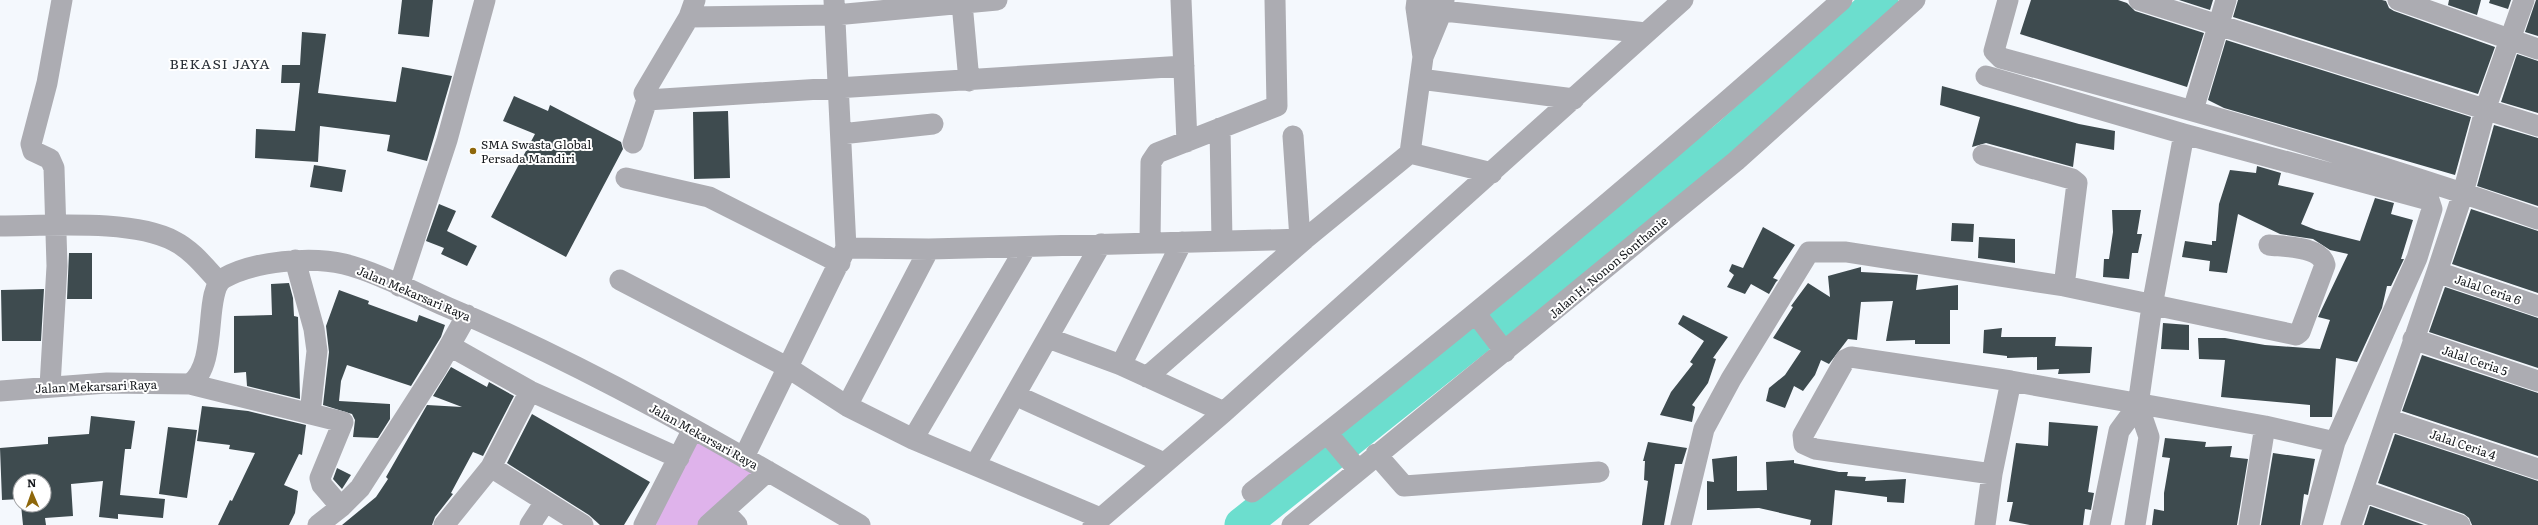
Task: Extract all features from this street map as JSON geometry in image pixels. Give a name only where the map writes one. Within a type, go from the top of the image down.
[{"type":"street","points":[[50,386],[57,226],[53,164],[50,159],[33,151],[31,144],[47,83],[62,0]]},
{"type":"street","points":[[399,286],[447,140],[486,0]]},
{"type":"street","points":[[633,143],[647,100],[644,93],[692,8],[835,7],[917,3],[962,3],[997,0]]},
{"type":"street","points":[[1181,0],[1187,142]]},
{"type":"street","points":[[1150,243],[1151,162],[1157,153],[1277,106],[1275,0]]},
{"type":"street","points":[[620,280],[787,367],[848,406],[913,439],[975,465],[1096,521],[1224,412],[1683,0]]},
{"type":"street","points":[[1252,492],[1329,435],[1477,315],[1701,125],[1842,0]]},
{"type":"street","name":"Jalan H. Nonon Sonthanie","points":[[1292,525],[1354,465],[1376,454],[1501,347],[1736,161],[1915,0]]},
{"type":"street","points":[[2008,0],[1994,51],[1996,55],[2193,110],[2463,193],[2538,219]]},
{"type":"street","points":[[2139,0],[2486,108],[2538,126]]},
{"type":"street","points":[[2193,110],[2226,0]]},
{"type":"street","points":[[2398,0],[2538,49]]},
{"type":"street","points":[[2351,525],[2463,193],[2486,108],[2508,39],[2524,0]]},
{"type":"street","points":[[962,3],[969,81]]},
{"type":"street","points":[[1423,57],[1416,4],[1510,9],[1646,33]]},
{"type":"street","points":[[1146,376],[1303,239],[1410,153],[1423,57],[1443,5]]},
{"type":"street","points":[[744,458],[787,367],[843,256],[835,7]]},
{"type":"street","points":[[647,100],[969,81],[1184,66]]},
{"type":"street","points":[[1986,76],[2184,134],[2429,200],[2432,209],[2417,258],[2335,442],[2312,525]]},
{"type":"street","points":[[1420,79],[1574,99]]},
{"type":"street","points":[[840,134],[933,124]]},
{"type":"street","points":[[1220,128],[1222,241]]},
{"type":"street","points":[[2135,525],[2149,437],[2138,405],[2152,306],[2184,134]]},
{"type":"street","points":[[1293,136],[1303,239]]},
{"type":"street","points":[[1410,153],[1492,173]]},
{"type":"street","points":[[1983,155],[2072,179],[2077,183],[2064,286]]},
{"type":"street","points":[[626,178],[709,197],[843,256],[929,249],[1303,239]]},
{"type":"street","points":[[0,226],[57,226],[152,231],[176,241],[196,256],[219,282],[214,290],[207,352],[196,378],[190,384]]},
{"type":"street","points":[[1121,365],[1182,242]]},
{"type":"street","points":[[975,465],[1100,244]]},
{"type":"street","points":[[1681,525],[1704,429],[1731,379],[1809,252],[1846,252],[2064,286],[2152,306],[2296,335],[2300,332],[2325,265],[2324,258],[2315,252],[2269,245]]},
{"type":"street","points":[[913,439],[1026,247]]},
{"type":"street","points":[[848,406],[929,249]]},
{"type":"street","points":[[295,260],[314,329],[317,351],[310,414]]},
{"type":"street","name":"Jalan Mekarsari Raya","points":[[219,282],[232,274],[264,265],[295,260],[344,264],[467,315],[546,351],[693,429],[860,525]]},
{"type":"street","name":"Jalal Ceria 6","points":[[2437,272],[2538,306]]},
{"type":"street","points":[[318,525],[341,507],[360,488],[450,346],[467,315]]},
{"type":"street","points":[[1477,315],[1501,347]]},
{"type":"street","points":[[1048,338],[1121,365],[1224,412]]},
{"type":"street","name":"Jalal Ceria 5","points":[[2413,339],[2538,381]]},
{"type":"street","points":[[450,346],[530,391],[679,458]]},
{"type":"street","points":[[1992,474],[1815,449],[1804,444],[1803,435],[1847,358],[2011,381],[2138,405],[2265,426],[2335,442]]},
{"type":"street","points":[[1985,525],[1992,474],[2011,381]]},
{"type":"street","name":"Jalan Mekarsari Raya","points":[[0,391],[50,386],[190,384],[343,422],[320,478],[322,485],[341,507]]},
{"type":"street","points":[[444,525],[491,467],[530,391]]},
{"type":"street","points":[[1015,395],[1164,463]]},
{"type":"street","points":[[2100,525],[2119,431],[2138,405]]},
{"type":"street","name":"Jalal Ceria 4","points":[[2387,418],[2538,469]]},
{"type":"street","points":[[2249,525],[2265,426]]},
{"type":"street","points":[[644,525],[693,429]]},
{"type":"street","points":[[1329,435],[1354,465]]},
{"type":"street","points":[[1376,454],[1404,486],[1599,472]]},
{"type":"street","points":[[491,467],[583,525]]},
{"type":"street","points":[[708,525],[731,518],[768,471]]},
{"type":"street","points":[[2363,491],[2460,525]]},
{"type":"street","points":[[530,525],[545,502]]},
{"type":"shaded area","points":[[693,429],[768,471],[708,525],[644,525]]},
{"type":"building","points":[[402,0],[433,0],[429,37],[398,34]]},
{"type":"building","points":[[2031,0],[2118,0],[2127,3],[2135,11],[2204,33],[2187,87],[2020,34]]},
{"type":"building","points":[[2179,0],[2213,0],[2210,10]]},
{"type":"building","points":[[2238,0],[2382,0],[2386,1],[2389,8],[2394,11],[2495,47],[2478,94],[2233,17]]},
{"type":"building","points":[[2449,0],[2481,0],[2477,15],[2448,5]]},
{"type":"building","points":[[2490,0],[2511,0],[2508,9],[2489,3]]},
{"type":"building","points":[[2536,0],[2538,0],[2538,36],[2525,32]]},
{"type":"building","points":[[302,32],[326,34],[318,93],[396,102],[402,67],[452,76],[427,161],[387,151],[390,135],[320,126],[318,162],[255,158],[256,129],[295,131],[300,83],[281,83],[282,65],[300,65]]},
{"type":"building","points":[[2226,40],[2471,117],[2455,175],[2224,108],[2208,100]]},
{"type":"building","points":[[2517,54],[2538,61],[2538,113],[2501,102]]},
{"type":"building","points":[[1942,86],[2079,124],[2115,131],[2114,150],[2076,143],[2073,167],[1986,143],[1972,147],[1980,117],[1940,105]]},
{"type":"building","name":"SMA Swasta Global Persada Mandiri","points":[[514,96],[548,111],[550,105],[621,142],[623,149],[566,257],[491,217],[535,134],[503,121]]},
{"type":"building","points":[[728,111],[730,178],[694,179],[693,112]]},
{"type":"building","points":[[2494,125],[2538,138],[2538,206],[2477,186]]},
{"type":"building","points":[[314,165],[346,170],[342,192],[310,187]]},
{"type":"building","points":[[2257,166],[2281,173],[2278,185],[2314,193],[2301,224],[2316,230],[2360,241],[2375,198],[2394,203],[2391,214],[2413,220],[2401,259],[2404,259],[2391,286],[2387,286],[2382,308],[2357,362],[2336,358],[2332,417],[2310,417],[2310,405],[2221,397],[2225,360],[2199,359],[2198,338],[2225,338],[2265,345],[2320,349],[2330,320],[2318,317],[2348,254],[2330,250],[2313,239],[2280,234],[2238,214],[2227,273],[2209,271],[2210,261],[2182,257],[2185,241],[2212,245],[2212,241],[2216,241],[2219,204],[2230,170],[2256,173]]},
{"type":"building","points":[[439,204],[456,211],[447,231],[477,246],[467,266],[441,254],[444,248],[426,241]]},
{"type":"building","points":[[2471,209],[2538,231],[2538,293],[2452,264]]},
{"type":"building","points":[[2112,210],[2141,210],[2137,234],[2142,234],[2138,253],[2132,253],[2129,279],[2103,277],[2104,259],[2109,259],[2113,232]]},
{"type":"building","points":[[1952,223],[1974,224],[1973,242],[1951,241]]},
{"type":"building","points":[[1763,227],[1795,245],[1773,278],[1778,280],[1769,294],[1751,284],[1745,294],[1727,287],[1734,275],[1729,271],[1732,264],[1743,268]]},
{"type":"building","points":[[1979,237],[2015,239],[2015,263],[1978,258]]},
{"type":"building","points":[[69,253],[92,253],[92,299],[67,299]]},
{"type":"building","points":[[1861,267],[1861,272],[1918,275],[1916,290],[1958,285],[1958,310],[1950,310],[1950,344],[1915,344],[1915,340],[1886,341],[1893,301],[1861,302],[1857,340],[1848,339],[1829,364],[1821,360],[1815,375],[1803,391],[1794,386],[1785,408],[1766,401],[1769,388],[1785,375],[1801,351],[1773,338],[1793,307],[1791,306],[1808,283],[1830,297],[1828,276]]},
{"type":"building","points":[[289,283],[293,298],[294,316],[298,317],[300,399],[247,386],[246,372],[234,373],[234,316],[272,315],[271,284]]},
{"type":"building","points":[[2445,287],[2538,318],[2538,368],[2429,332]]},
{"type":"building","points":[[44,289],[41,341],[2,341],[1,290]]},
{"type":"building","points":[[339,290],[369,301],[368,304],[417,322],[419,315],[445,325],[441,337],[411,386],[347,365],[341,381],[339,401],[390,404],[390,419],[378,438],[353,437],[355,420],[352,414],[323,405],[329,352],[326,326]]},
{"type":"building","points":[[1683,315],[1728,337],[1713,358],[1716,359],[1708,383],[1692,405],[1695,407],[1692,422],[1660,415],[1671,392],[1693,364],[1690,362],[1704,341],[1678,324]]},
{"type":"building","points":[[2163,323],[2189,325],[2189,350],[2161,349]]},
{"type":"building","points":[[2002,328],[2001,337],[2056,337],[2055,346],[2092,347],[2090,373],[2058,374],[2059,369],[2037,370],[2037,357],[2007,358],[2007,356],[1983,353],[1984,330]]},
{"type":"building","points":[[2422,355],[2538,393],[2538,456],[2402,411]]},
{"type":"building","points":[[451,367],[487,387],[489,382],[514,396],[483,456],[473,452],[451,493],[453,494],[435,517],[432,525],[342,525],[376,497],[388,479],[386,477],[427,405],[462,407],[433,396]]},
{"type":"building","points":[[202,406],[248,411],[306,425],[302,455],[299,454],[284,485],[298,491],[295,513],[289,525],[218,525],[230,500],[232,501],[255,453],[229,449],[230,445],[197,441]]},
{"type":"building","points":[[532,414],[650,482],[624,525],[600,525],[589,515],[507,463]]},
{"type":"building","points":[[91,416],[135,421],[131,449],[125,449],[120,495],[165,499],[163,518],[118,514],[118,519],[99,517],[103,481],[71,484],[73,516],[45,518],[46,525],[23,525],[22,513],[52,513],[52,473],[12,473],[12,499],[2,500],[0,448],[48,444],[48,437],[89,434]]},
{"type":"building","points":[[2049,422],[2098,426],[2088,492],[2094,493],[2091,510],[2085,509],[2083,525],[2030,525],[2009,521],[2013,502],[2007,502],[2016,443],[2048,446]]},
{"type":"building","points":[[168,427],[197,430],[187,498],[159,494]]},
{"type":"building","points":[[2395,434],[2538,481],[2538,525],[2472,525],[2469,518],[2464,514],[2378,483]]},
{"type":"building","points":[[2165,438],[2206,442],[2205,447],[2232,446],[2230,457],[2248,459],[2237,525],[2152,525],[2154,509],[2164,511],[2164,493],[2170,458],[2162,457]]},
{"type":"building","points":[[1648,442],[1687,448],[1682,464],[1675,464],[1664,525],[1642,525],[1648,481],[1644,480],[1645,461],[1643,461]]},
{"type":"building","points":[[2273,453],[2315,459],[2308,495],[2304,494],[2300,525],[2261,525]]},
{"type":"building","points":[[1737,456],[1737,491],[1767,490],[1766,462],[1794,460],[1794,463],[1839,472],[1848,472],[1847,476],[1866,477],[1865,481],[1906,479],[1904,503],[1887,502],[1887,497],[1835,490],[1832,525],[1810,525],[1811,520],[1759,508],[1707,510],[1707,481],[1714,482],[1712,459]]},
{"type":"building","points":[[337,468],[351,475],[342,489],[333,479]]},
{"type":"building","points":[[2370,506],[2424,525],[2364,525]]},
{"type":"waterway","points":[[1242,525],[1727,138],[1881,0]]},
{"type":"place","name":"SMA Swasta Global Persada Mandiri","points":[[473,151]]},
{"type":"district","name":"BEKASI JAYA","points":[[220,63]]}]
